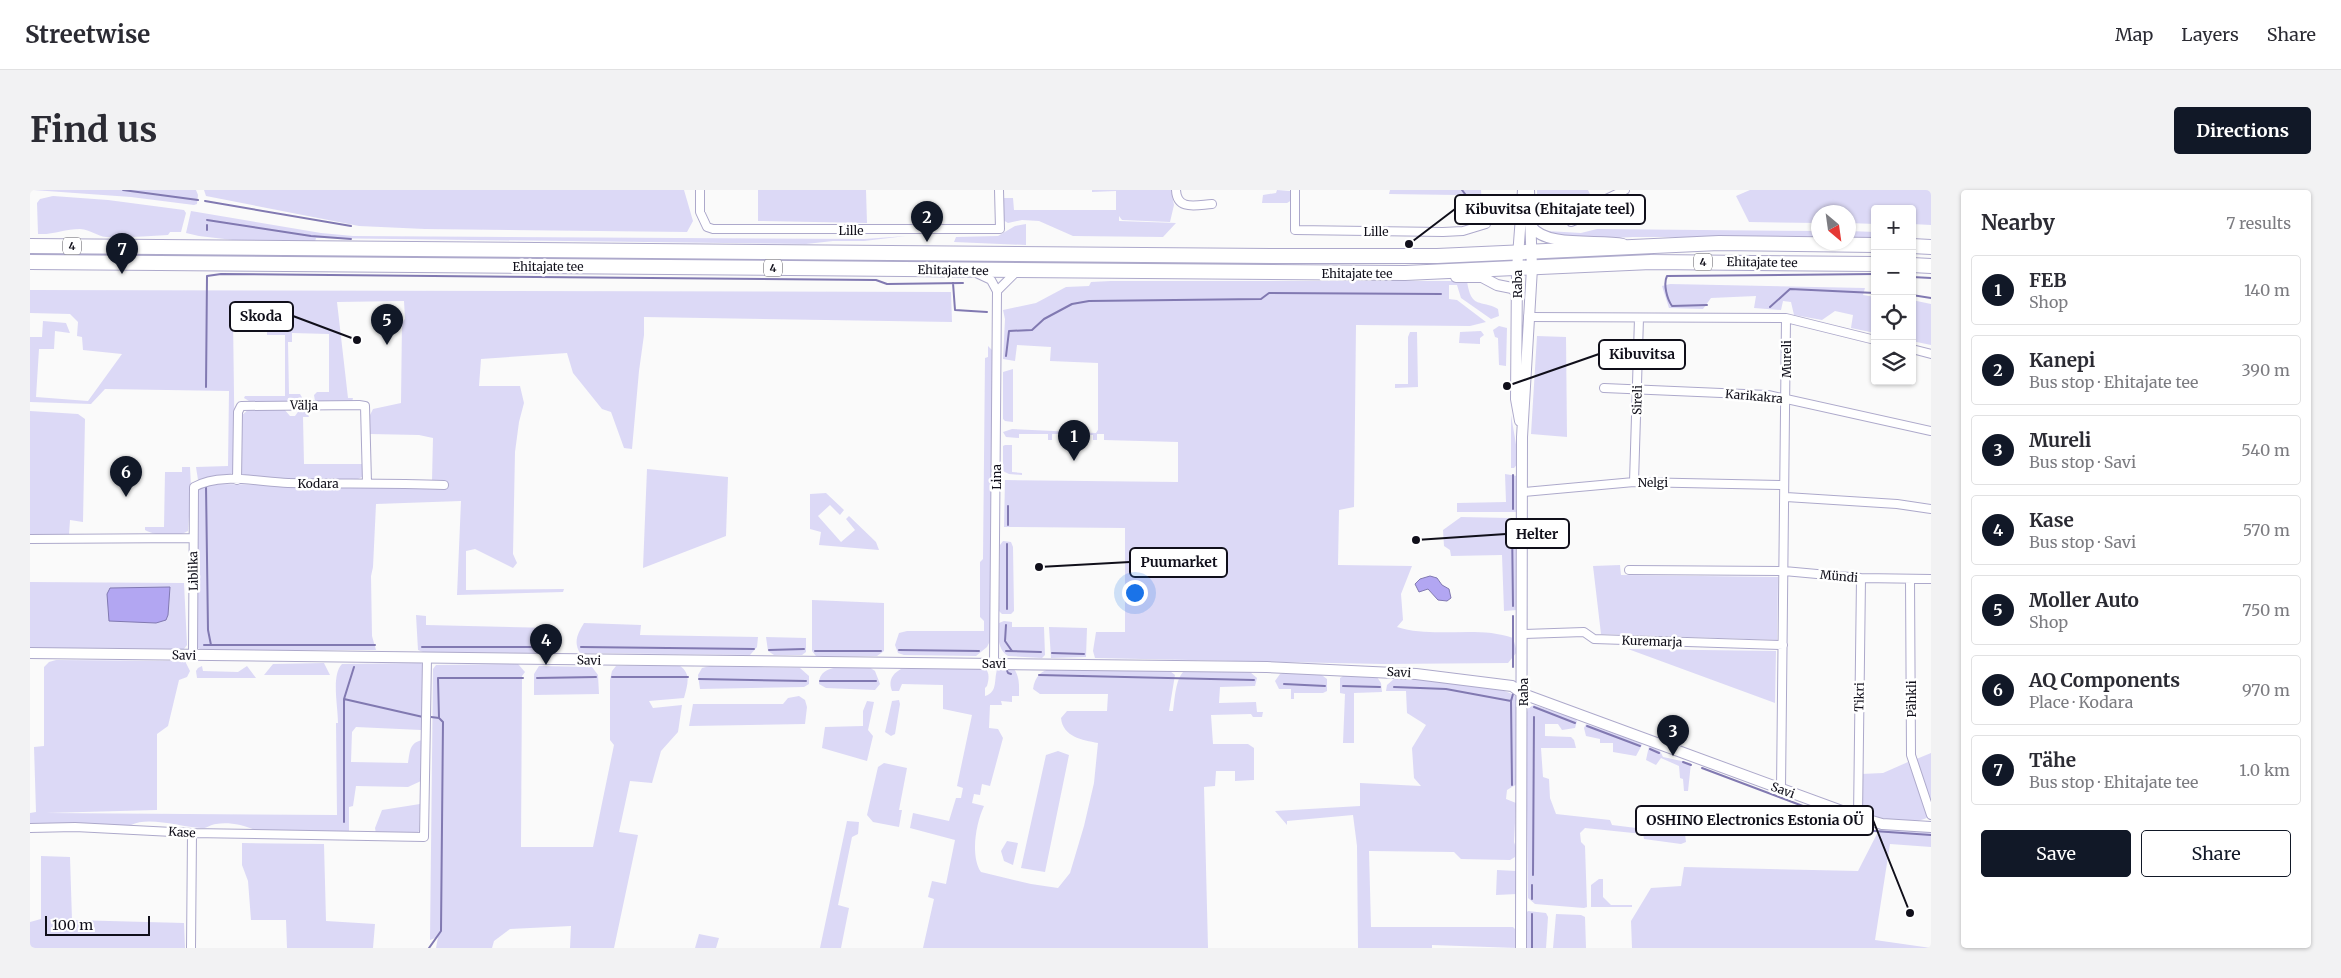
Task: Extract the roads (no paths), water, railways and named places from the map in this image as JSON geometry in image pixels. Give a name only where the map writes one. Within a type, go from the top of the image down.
[{"type":"highway","name":"Ehitajate tee","points":[[30,246],[1437,256],[1636,246],[1719,244],[1871,245]]},
{"type":"highway","points":[[1916,246],[1931,247]]},
{"type":"highway","name":"Ehitajate tee","points":[[30,262],[1405,273],[1651,262],[1871,264]]},
{"type":"highway","points":[[1916,265],[1931,266]]},
{"type":"street","name":"Lille","points":[[700,190],[700,212],[707,227],[723,229],[1000,229],[999,190]]},
{"type":"street","points":[[1176,190],[1179,202],[1188,205],[1212,204]]},
{"type":"street","name":"Lille","points":[[1295,190],[1295,230],[1443,232],[1462,231],[1486,224]]},
{"type":"street","name":"Raba","points":[[1521,948],[1523,694],[1522,437],[1532,268],[1525,252],[1523,190]]},
{"type":"street","name":"Raba","points":[[1522,437],[1516,399],[1516,269],[1525,252],[1531,226],[1529,190]]},
{"type":"street","points":[[1578,212],[1625,190]]},
{"type":"street","points":[[1531,226],[1535,232],[1570,242],[1609,241],[1636,246]]},
{"type":"street","points":[[30,239],[96,240],[115,246]]},
{"type":"street","points":[[30,251],[192,251],[201,246]]},
{"type":"street","points":[[970,270],[991,280],[997,291],[1017,270]]},
{"type":"street","points":[[1405,273],[1447,278],[1482,277],[1497,285],[1512,288],[1516,293]]},
{"type":"street","name":"Lina","points":[[994,663],[997,291]]},
{"type":"street","name":"Sireli","points":[[1634,482],[1639,318]]},
{"type":"street","points":[[1517,319],[1786,318],[1871,339]]},
{"type":"street","name":"Mureli","points":[[1781,789],[1786,497],[1784,485],[1786,318]]},
{"type":"street","points":[[1916,350],[1931,354]]},
{"type":"street","name":"Karikakra","points":[[1604,388],[1768,395],[1931,431]]},
{"type":"street","name":"Välja","points":[[236,480],[238,412],[241,406],[359,405],[365,406],[367,483]]},
{"type":"street","name":"Kodara","points":[[194,487],[204,481],[236,480],[288,483],[444,485]]},
{"type":"street","name":"Nelgi","points":[[1523,492],[1634,482],[1784,485]]},
{"type":"street","name":"Liblika","points":[[193,655],[192,538],[194,487]]},
{"type":"street","points":[[1786,497],[1897,504],[1931,509]]},
{"type":"street","points":[[30,539],[192,538]]},
{"type":"street","name":"Mündi","points":[[1629,570],[1784,571],[1861,578],[1931,579]]},
{"type":"street","name":"Tikri","points":[[1858,817],[1861,578]]},
{"type":"street","name":"Pähkli","points":[[1910,579],[1911,756],[1931,815]]},
{"type":"street","name":"Kuremarja","points":[[1523,634],[1584,632],[1594,639],[1783,644]]},
{"type":"street","name":"Savi","points":[[30,654],[994,663],[1374,671],[1453,677],[1512,686],[1523,694],[1858,817],[1882,824],[1931,827]]},
{"type":"street","name":"Kase","points":[[30,828],[75,827],[192,833],[424,837],[427,658]]},
{"type":"street","points":[[191,948],[192,833]]},
{"type":"waterway","points":[[123,190],[198,200]]},
{"type":"waterway","points":[[1462,190],[1477,210]]},
{"type":"waterway","points":[[205,201],[351,226]]},
{"type":"waterway","points":[[207,220],[311,236],[351,239]]},
{"type":"waterway","points":[[207,225],[207,230]]},
{"type":"waterway","points":[[206,387],[207,276],[221,274],[876,280],[887,284],[963,283]]},
{"type":"waterway","points":[[1707,305],[1672,306],[1666,291],[1665,283],[1667,276],[1871,274]]},
{"type":"waterway","points":[[1916,277],[1931,278]]},
{"type":"waterway","points":[[953,283],[955,310],[987,312]]},
{"type":"waterway","points":[[1770,307],[1790,289],[1871,293]]},
{"type":"waterway","points":[[1006,356],[1009,331],[1032,330],[1044,319],[1072,304],[1089,301],[1261,299],[1269,293],[1441,294]]},
{"type":"waterway","points":[[1916,296],[1931,298]]},
{"type":"waterway","points":[[1513,475],[1513,509]]},
{"type":"waterway","points":[[206,486],[208,630],[211,645]]},
{"type":"waterway","points":[[1008,506],[1008,525]]},
{"type":"waterway","points":[[1512,523],[1513,606]]},
{"type":"waterway","points":[[1007,544],[1007,609]]},
{"type":"waterway","points":[[1513,616],[1513,667]]},
{"type":"waterway","points":[[1006,625],[1005,641],[1012,651]]},
{"type":"waterway","points":[[422,647],[545,647],[554,644]]},
{"type":"waterway","points":[[204,645],[375,645]]},
{"type":"waterway","points":[[581,647],[754,649]]},
{"type":"waterway","points":[[769,650],[804,649]]},
{"type":"waterway","points":[[899,650],[979,651]]},
{"type":"waterway","points":[[815,651],[881,651]]},
{"type":"waterway","points":[[1006,651],[1041,652]]},
{"type":"waterway","points":[[1052,653],[1084,654]]},
{"type":"waterway","points":[[354,667],[344,699],[423,717]]},
{"type":"waterway","points":[[1006,668],[1008,673],[1011,674]]},
{"type":"waterway","points":[[1039,675],[1254,680]]},
{"type":"waterway","points":[[537,678],[596,677]]},
{"type":"waterway","points":[[612,677],[688,677]]},
{"type":"waterway","points":[[429,948],[441,931],[443,722],[439,718],[438,678],[523,678]]},
{"type":"waterway","points":[[699,679],[806,681]]},
{"type":"waterway","points":[[820,681],[876,681]]},
{"type":"waterway","points":[[1284,684],[1325,686]]},
{"type":"waterway","points":[[1343,686],[1380,687]]},
{"type":"waterway","points":[[1394,687],[1446,689],[1511,701]]},
{"type":"waterway","points":[[1512,785],[1511,701],[1513,694]]},
{"type":"waterway","points":[[344,699],[344,822]]},
{"type":"waterway","points":[[1534,707],[1575,723]]},
{"type":"waterway","points":[[431,717],[439,718]]},
{"type":"waterway","points":[[1533,875],[1534,717]]},
{"type":"waterway","points":[[1587,726],[1640,746]]},
{"type":"waterway","points":[[1650,749],[1659,753]]},
{"type":"waterway","points":[[1683,762],[1691,765]]},
{"type":"waterway","points":[[1702,768],[1861,828]]},
{"type":"waterway","points":[[1874,831],[1931,835]]},
{"type":"waterway","points":[[1532,885],[1532,899]]},
{"type":"waterway","points":[[1532,914],[1532,948]]},
{"type":"place","name":"Kanepi","points":[[927,242]]},
{"type":"place","name":"Kibuvitsa (Ehitajate teel)","points":[[1409,244]]},
{"type":"place","name":"Tähe","points":[[122,274]]},
{"type":"place","name":"Skoda","points":[[357,340]]},
{"type":"place","name":"Moller Auto","points":[[387,345]]},
{"type":"place","name":"Kibuvitsa","points":[[1507,386]]},
{"type":"place","name":"FEB","points":[[1074,461]]},
{"type":"place","name":"AQ Components","points":[[126,497]]},
{"type":"place","name":"Helter","points":[[1416,540]]},
{"type":"place","name":"Puumarket","points":[[1039,567]]},
{"type":"place","name":"Kase","points":[[546,665]]},
{"type":"place","name":"Mureli","points":[[1673,756]]},
{"type":"place","name":"OSHINO Electronics Estonia OÜ","points":[[1910,913]]}]
